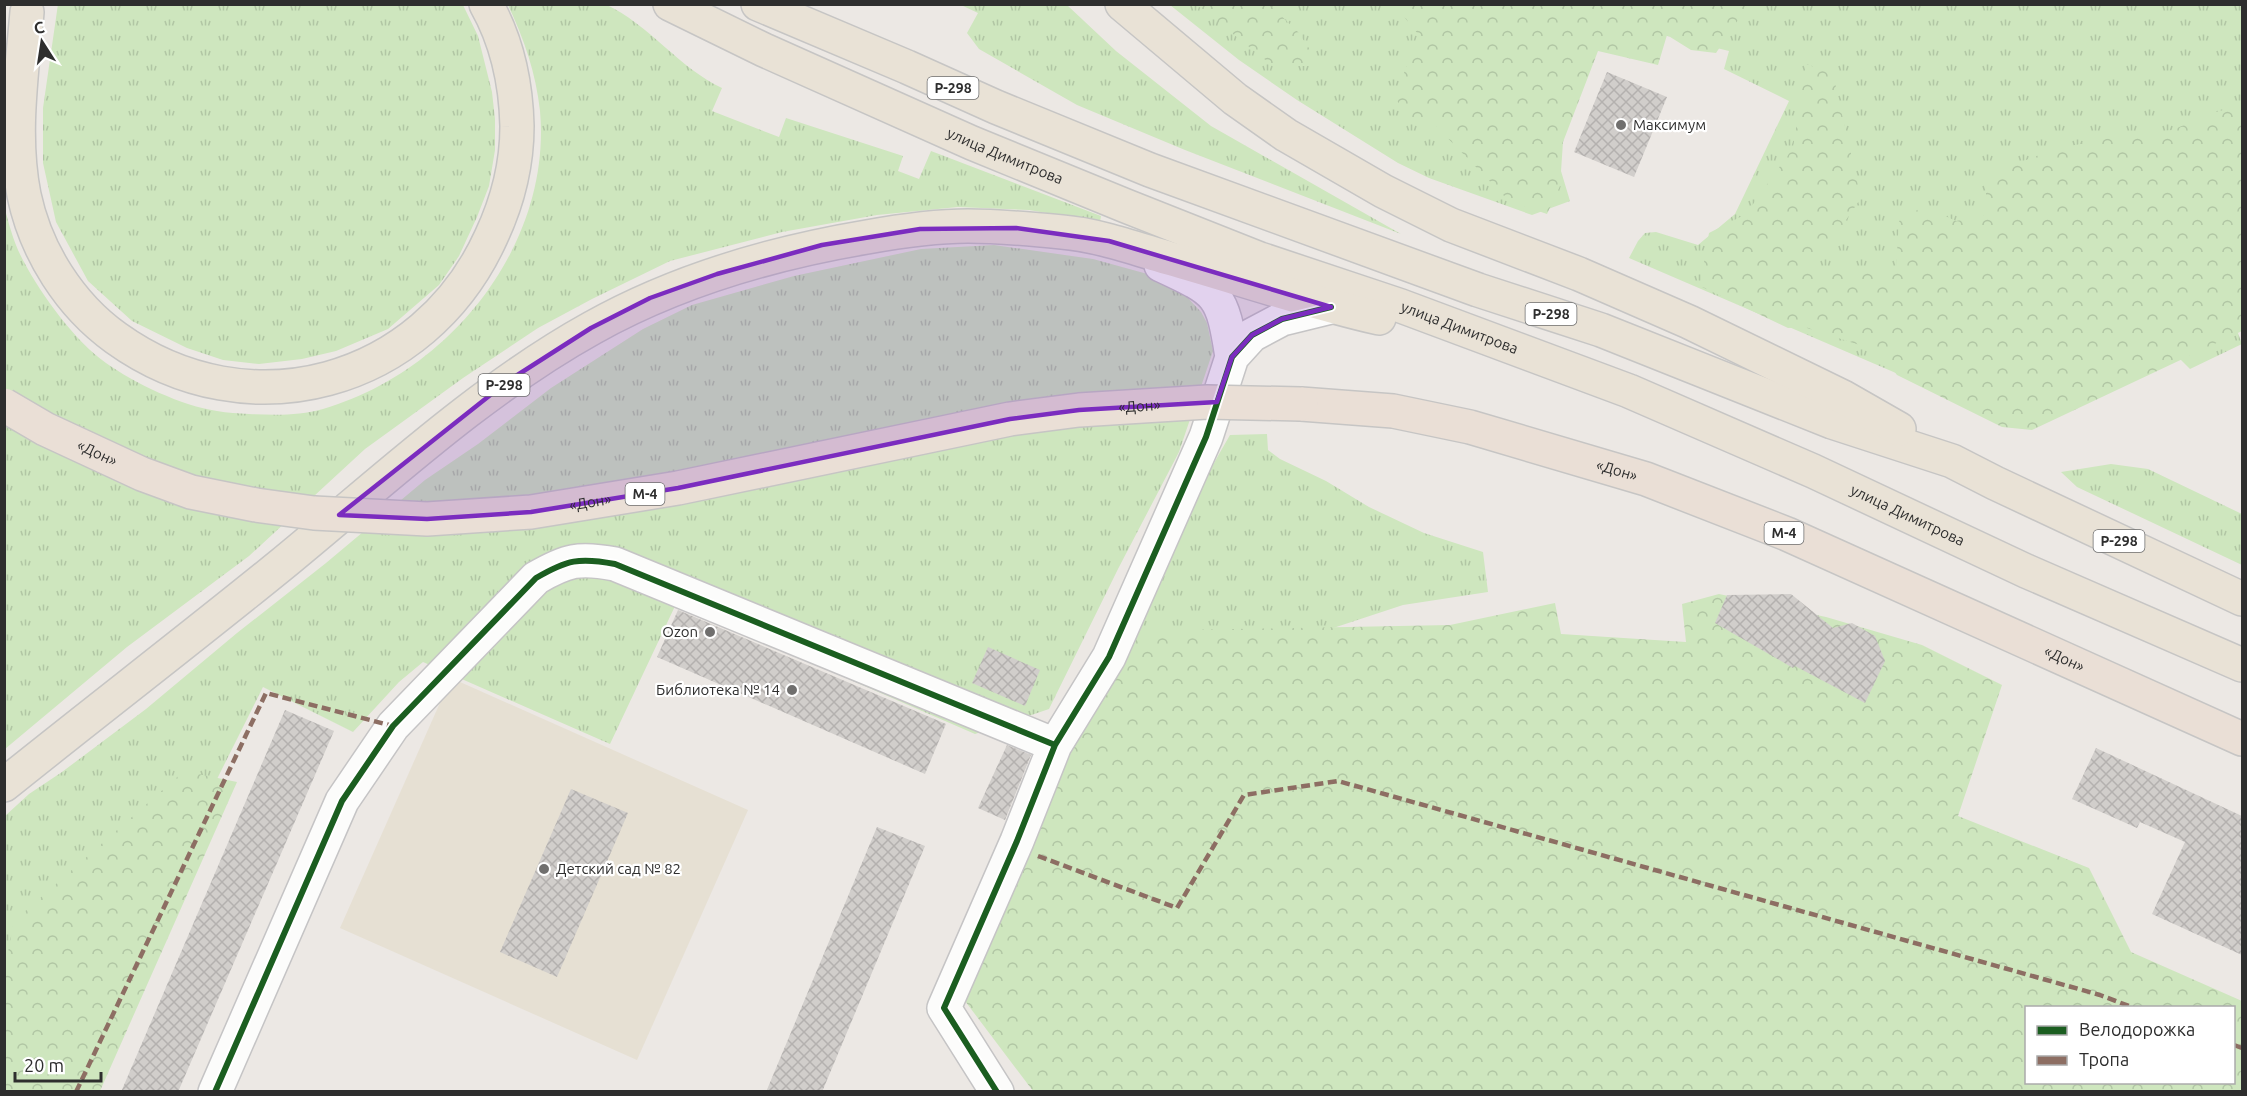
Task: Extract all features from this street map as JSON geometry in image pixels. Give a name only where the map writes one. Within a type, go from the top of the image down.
[{"type":"highway","points":[[28,8],[18,110],[18,149],[24,197],[35,232],[61,281],[76,303],[103,328],[129,347],[159,364],[187,376],[223,384],[259,387],[320,380],[348,373],[379,360],[429,326],[451,303],[481,260],[504,207],[514,174],[517,145],[512,75],[501,38],[486,4]]},
{"type":"highway","name":"улица Димитрова","points":[[670,4],[764,50],[972,144],[1260,259],[1401,306],[1629,391],[1742,440],[2026,571],[2242,665]]},
{"type":"highway","name":"Р-298","points":[[758,4],[996,107],[1160,174],[1478,290],[1601,330],[1832,422],[1952,461],[2242,599]]},
{"type":"highway","points":[[1122,4],[1234,99],[1286,135],[1383,191],[1451,225],[1579,274],[1689,322],[1844,397],[1952,461]]},
{"type":"highway","points":[[4,95],[28,8]]},
{"type":"highway","name":"Р-298","points":[[4,785],[281,565],[354,502],[508,381],[591,328],[650,298],[717,274],[822,245],[920,229],[967,226],[1068,232],[1109,241],[1331,307],[1516,350]]},
{"type":"highway","name":"«Дон»","points":[[4,405],[45,429],[142,474],[191,492],[256,505],[314,513],[427,519],[531,513],[678,488],[1010,419],[1079,410],[1207,402],[1301,404],[1393,411],[1459,425],[1646,479],[1787,534],[2242,740]]},
{"type":"street","points":[[1109,241],[1191,279],[1213,292],[1226,316],[1232,357]]},
{"type":"street","points":[[997,1092],[944,1008],[1017,841],[1055,745],[1109,657],[1206,437],[1232,357],[1252,335],[1282,319],[1331,307]]},
{"type":"street","points":[[214,1092],[342,801],[393,726],[536,578],[560,564],[590,559],[615,564],[1055,745]]},
{"type":"highlighted area","points":[[1016,228],[1109,241],[1331,307],[1282,319],[1252,335],[1232,357],[1217,402],[1079,410],[1010,419],[678,488],[531,512],[427,519],[339,515],[508,381],[591,328],[650,298],[717,274],[822,245],[920,229]]},
{"type":"shaded area","name":"Детский сад № 82","points":[[451,678],[748,810],[637,1060],[340,928]]},
{"type":"green space","points":[[58,4],[463,5],[478,36],[492,92],[495,150],[489,186],[459,256],[439,285],[388,329],[336,351],[302,359],[259,364],[223,360],[187,348],[132,321],[88,281],[56,222],[43,163],[43,108]]},
{"type":"green space","points":[[605,4],[636,23],[706,80],[722,88],[712,111],[779,137],[786,118],[903,156],[898,171],[919,179],[931,151],[1101,216],[1100,222],[1029,210],[958,207],[877,215],[782,232],[670,261],[538,328],[463,378],[365,449],[249,556],[127,647],[5,749],[4,205],[17,248],[40,289],[83,343],[117,371],[174,399],[217,411],[277,415],[323,409],[369,391],[412,366],[450,334],[483,297],[510,255],[529,209],[539,161],[540,111],[536,83],[528,56],[508,5]]},
{"type":"green space","points":[[961,5],[1067,5],[1116,51],[1211,126],[1401,234],[1185,150],[1077,105],[979,49],[967,33],[978,13]]},
{"type":"green space","points":[[1170,5],[2242,5],[2242,319],[2235,325],[2242,344],[2190,369],[2147,326],[1991,414],[1629,258],[1645,233],[1656,232],[1698,245],[1735,214],[1789,101],[1724,69],[1729,51],[1651,32],[1593,45],[1555,151],[1570,201],[1532,215],[1429,178],[1398,163],[1297,100],[1239,60]]},
{"type":"green space","points":[[1197,5],[1270,5],[1298,32],[1321,66],[1273,66]]},
{"type":"green space","points":[[1402,5],[1748,5],[1716,53],[1691,50],[1667,35],[1658,65],[1598,51],[1563,142],[1560,186],[1547,214],[1509,201],[1434,124],[1413,122],[1395,98],[1418,34],[1397,8]]},
{"type":"green space","points":[[1806,64],[1833,74],[1861,198],[1814,267],[1896,268],[1899,221],[1924,206],[1956,221],[1986,215],[1986,175],[2055,149],[2111,138],[2172,130],[2216,112],[2242,105],[2242,331],[2032,430],[2002,427],[1897,375],[1878,351],[1804,327],[1788,328],[1700,286],[1709,233],[1746,214],[1793,148]]},
{"type":"green space","points":[[994,245],[1093,259],[1162,278],[1185,295],[1201,312],[1207,323],[1213,351],[1179,452],[1049,709],[975,734],[676,604],[610,744],[423,662],[399,682],[353,732],[263,687],[61,1091],[5,1092],[5,816],[29,794],[146,709],[425,480],[478,444],[551,388],[643,329],[692,305],[794,276],[921,249]]},
{"type":"green space","points":[[1267,434],[1268,450],[1280,459],[1326,481],[1369,507],[1424,533],[1483,552],[1488,592],[1403,605],[1318,633],[1136,638],[1178,534],[1230,435]]},
{"type":"green space","points":[[2111,464],[2148,469],[2242,514],[2242,565],[2077,487],[2061,472]]},
{"type":"green space","points":[[1719,594],[1826,617],[1922,645],[2002,685],[1958,816],[2089,868],[2131,952],[2242,1001],[2242,1091],[1033,1091],[965,1001],[1054,770],[1132,631],[1450,625],[1555,603],[1561,634],[1686,642],[1682,604]]},
{"type":"green space","points":[[184,771],[237,782],[100,1091],[5,1091],[5,968],[14,921]]},
{"type":"building","name":"Максимум","points":[[1607,72],[1667,97],[1634,177],[1574,152]]},
{"type":"building","points":[[1791,594],[1833,628],[1852,623],[1875,636],[1885,661],[1865,703],[1795,666],[1793,668],[1715,623],[1727,595]]},
{"type":"building","points":[[678,610],[946,724],[925,774],[657,657]]},
{"type":"building","points":[[988,647],[1040,670],[1025,706],[972,683]]},
{"type":"building","points":[[285,710],[334,731],[178,1092],[121,1092]]},
{"type":"building","points":[[1007,745],[1031,755],[1005,820],[978,808]]},
{"type":"building","points":[[2096,748],[2242,816],[2242,955],[2152,914],[2185,842],[2140,822],[2137,828],[2072,799]]},
{"type":"building","points":[[571,789],[628,813],[557,977],[500,952]]},
{"type":"building","points":[[877,827],[925,846],[822,1092],[766,1092]]},
{"type":"marked path","points":[[76,1092],[266,693],[393,726]]},
{"type":"marked path","points":[[1038,856],[1177,908],[1244,795],[1338,781],[2100,995],[2129,1006]]},
{"type":"marked path","points":[[2235,1045],[2242,1048]]},
{"type":"cycle path","points":[[997,1092],[944,1008],[1017,841],[1055,745],[1109,657],[1206,437],[1232,357],[1252,335],[1282,319],[1331,307]]},
{"type":"cycle path","points":[[215,1092],[342,801],[393,726],[536,578],[556,567],[582,561],[615,564],[1055,745]]},
{"type":"place","name":"Максимум","points":[[1621,125]]},
{"type":"place","name":"Ozon","points":[[710,632]]},
{"type":"place","name":"Библиотека № 14","points":[[792,690]]},
{"type":"place","name":"Детский сад № 82","points":[[544,869]]}]
